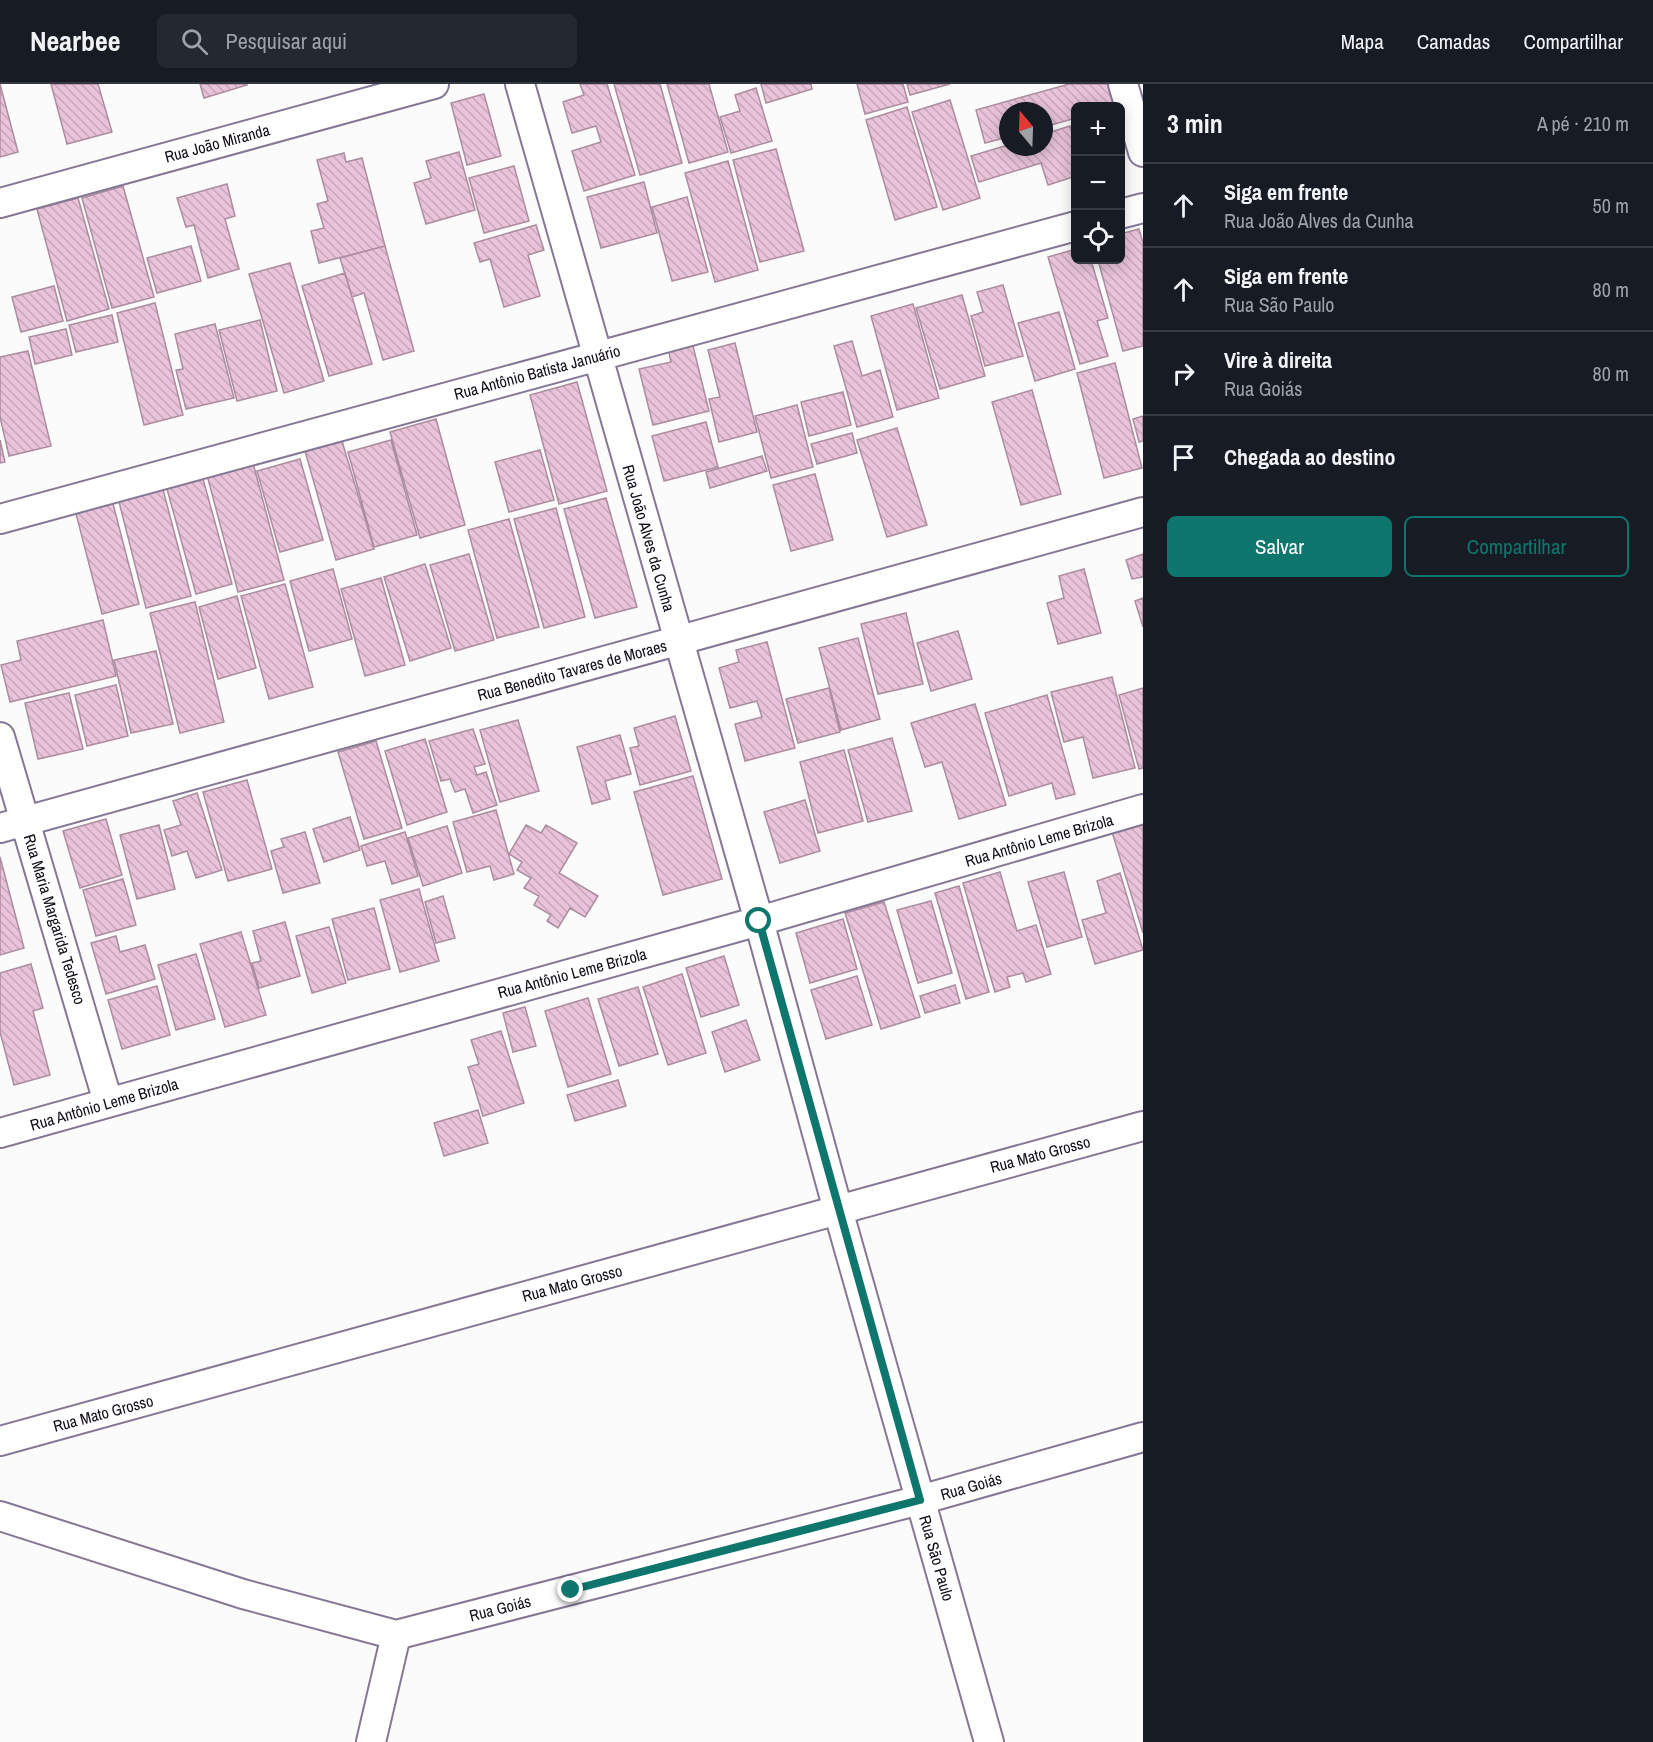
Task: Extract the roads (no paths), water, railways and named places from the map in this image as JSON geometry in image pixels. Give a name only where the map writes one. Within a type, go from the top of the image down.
[{"type":"street","name":"Rua João Miranda","points":[[0,203],[434,84]]},
{"type":"street","name":"Rua João Alves da Cunha","points":[[520,84],[759,921],[816,1131]]},
{"type":"street","points":[[1124,84],[1143,152]]},
{"type":"street","points":[[1125,213],[1143,208]]},
{"type":"street","name":"Rua Antônio Batista Januário","points":[[0,519],[1071,227]]},
{"type":"street","name":"Rua Benedito Tavares de Moraes","points":[[12,824],[1143,512]]},
{"type":"street","name":"Rua Maria Margarida Tedesco","points":[[0,737],[12,824],[108,1102]]},
{"type":"street","name":"Rua Antônio Leme Brizola","points":[[0,1133],[759,921],[1143,809]]},
{"type":"street","name":"Rua Mato Grosso","points":[[0,1441],[1143,1126]]},
{"type":"street","name":"Rua São Paulo","points":[[816,1131],[989,1742]]},
{"type":"street","name":"Rua Goiás","points":[[0,1516],[243,1594],[396,1635],[920,1500],[1143,1437]]},
{"type":"street","points":[[371,1742],[396,1635]]}]
